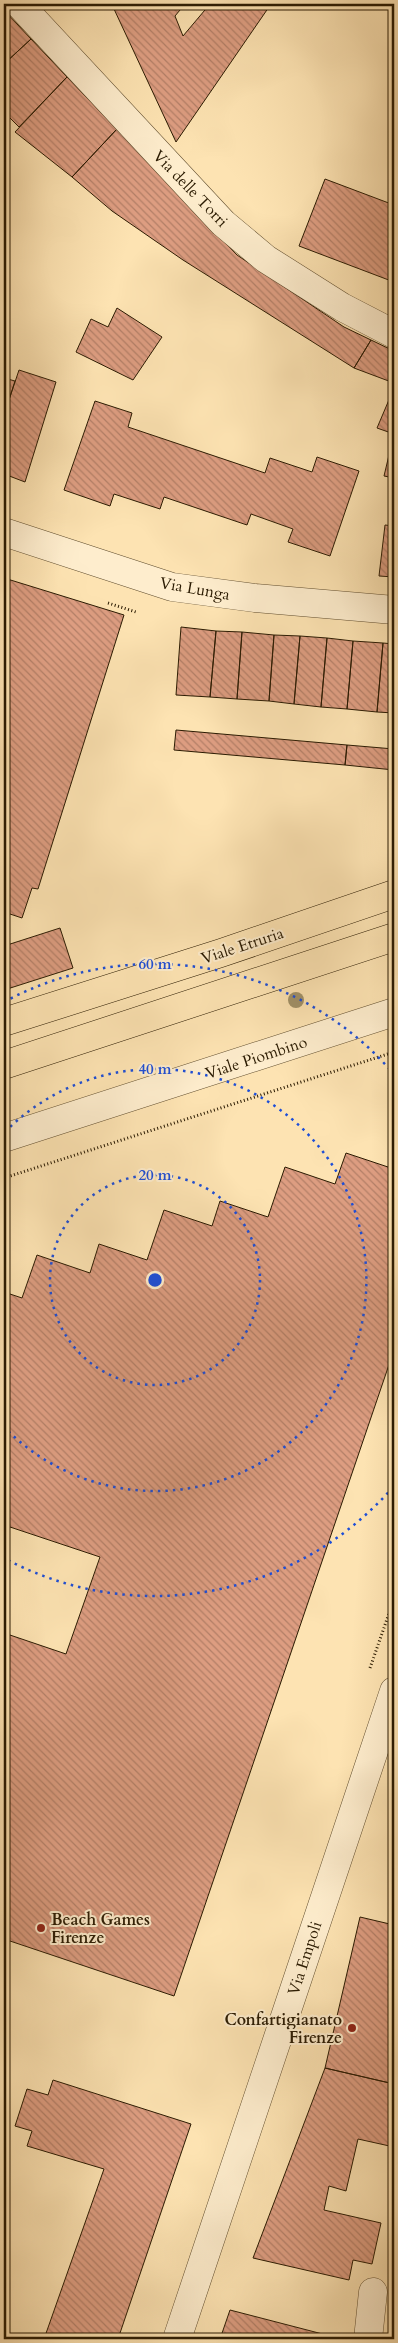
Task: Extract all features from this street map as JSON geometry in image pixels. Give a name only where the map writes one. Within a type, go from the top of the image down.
[{"type":"main road","name":"Viale Etruria","points":[[4,1022],[221,953],[394,894]]},
{"type":"main road","points":[[4,1065],[394,937]]},
{"type":"street","name":"Via delle Torri","points":[[19,4],[223,223],[266,259],[342,307],[394,334]]},
{"type":"street","name":"Via Lunga","points":[[4,532],[172,587],[394,610]]},
{"type":"street","name":"Viale Piombino","points":[[4,1138],[394,1012]]},
{"type":"street","name":"Via Empoli","points":[[177,2339],[394,1691]]},
{"type":"street","points":[[368,2339],[373,2292]]},
{"type":"path","points":[[4,1178],[394,1052]]},
{"type":"building","points":[[120,4],[185,4],[175,16],[183,36],[210,4],[271,4],[176,142],[114,9]]},
{"type":"building","points":[[4,10],[31,39],[4,64]]},
{"type":"building","points":[[31,39],[67,77],[19,127],[4,112],[4,64]]},
{"type":"building","points":[[67,77],[117,129],[72,177],[15,132]]},
{"type":"building","points":[[117,129],[237,255],[344,327],[371,340],[354,368],[183,260],[112,211],[72,177]]},
{"type":"building","points":[[325,179],[394,205],[394,282],[299,246]]},
{"type":"building","points":[[117,308],[162,337],[133,380],[76,352],[91,319],[108,327]]},
{"type":"building","points":[[371,340],[394,351],[394,383],[354,368]]},
{"type":"building","points":[[19,370],[56,382],[25,482],[4,474],[4,415]]},
{"type":"building","points":[[4,378],[15,381],[4,415]]},
{"type":"building","points":[[394,388],[394,434],[377,428]]},
{"type":"building","points":[[95,401],[132,413],[128,427],[265,473],[270,458],[312,472],[317,457],[359,471],[330,556],[288,542],[293,529],[251,514],[247,525],[164,497],[160,509],[114,494],[110,506],[64,490]]},
{"type":"building","points":[[394,434],[394,478],[384,476]]},
{"type":"building","points":[[385,525],[394,526],[394,577],[379,576]]},
{"type":"building","points":[[4,578],[124,615],[38,889],[32,888],[22,918],[4,912]]},
{"type":"building","points":[[181,627],[216,631],[210,697],[176,695]]},
{"type":"building","points":[[216,631],[242,632],[237,699],[210,697]]},
{"type":"building","points":[[242,632],[274,635],[269,701],[237,699]]},
{"type":"building","points":[[274,635],[300,636],[294,704],[269,701]]},
{"type":"building","points":[[300,636],[327,638],[321,707],[294,704]]},
{"type":"building","points":[[327,638],[353,641],[347,709],[321,707]]},
{"type":"building","points":[[353,641],[383,643],[377,712],[347,709]]},
{"type":"building","points":[[383,643],[394,644],[394,713],[377,712]]},
{"type":"building","points":[[176,730],[347,745],[345,765],[174,750]]},
{"type":"building","points":[[347,745],[394,749],[394,770],[345,765]]},
{"type":"building","points":[[60,928],[73,968],[4,990],[4,946]]},
{"type":"building","points":[[346,1153],[391,1168],[394,1158],[394,1350],[174,1996],[4,1939],[4,1633],[66,1654],[100,1557],[4,1525],[4,1292],[22,1298],[37,1255],[90,1273],[99,1244],[147,1260],[164,1210],[212,1226],[220,1201],[268,1217],[285,1167],[335,1184]]},
{"type":"building","points":[[360,1917],[394,1925],[394,2084],[325,2068]]},
{"type":"building","points":[[325,2068],[394,2084],[394,2147],[358,2139],[346,2191],[329,2186],[324,2210],[381,2223],[372,2264],[353,2260],[349,2280],[253,2258]]},
{"type":"building","points":[[53,2080],[191,2124],[118,2339],[44,2339],[104,2169],[27,2146],[32,2131],[15,2126],[27,2089],[48,2095]]},
{"type":"building","points":[[230,2310],[338,2338],[338,2339],[220,2339]]},
{"type":"place","name":"Beach Games Firenze","points":[[41,1928]]},
{"type":"place","name":"Confartigianato Firenze","points":[[352,2028]]}]
